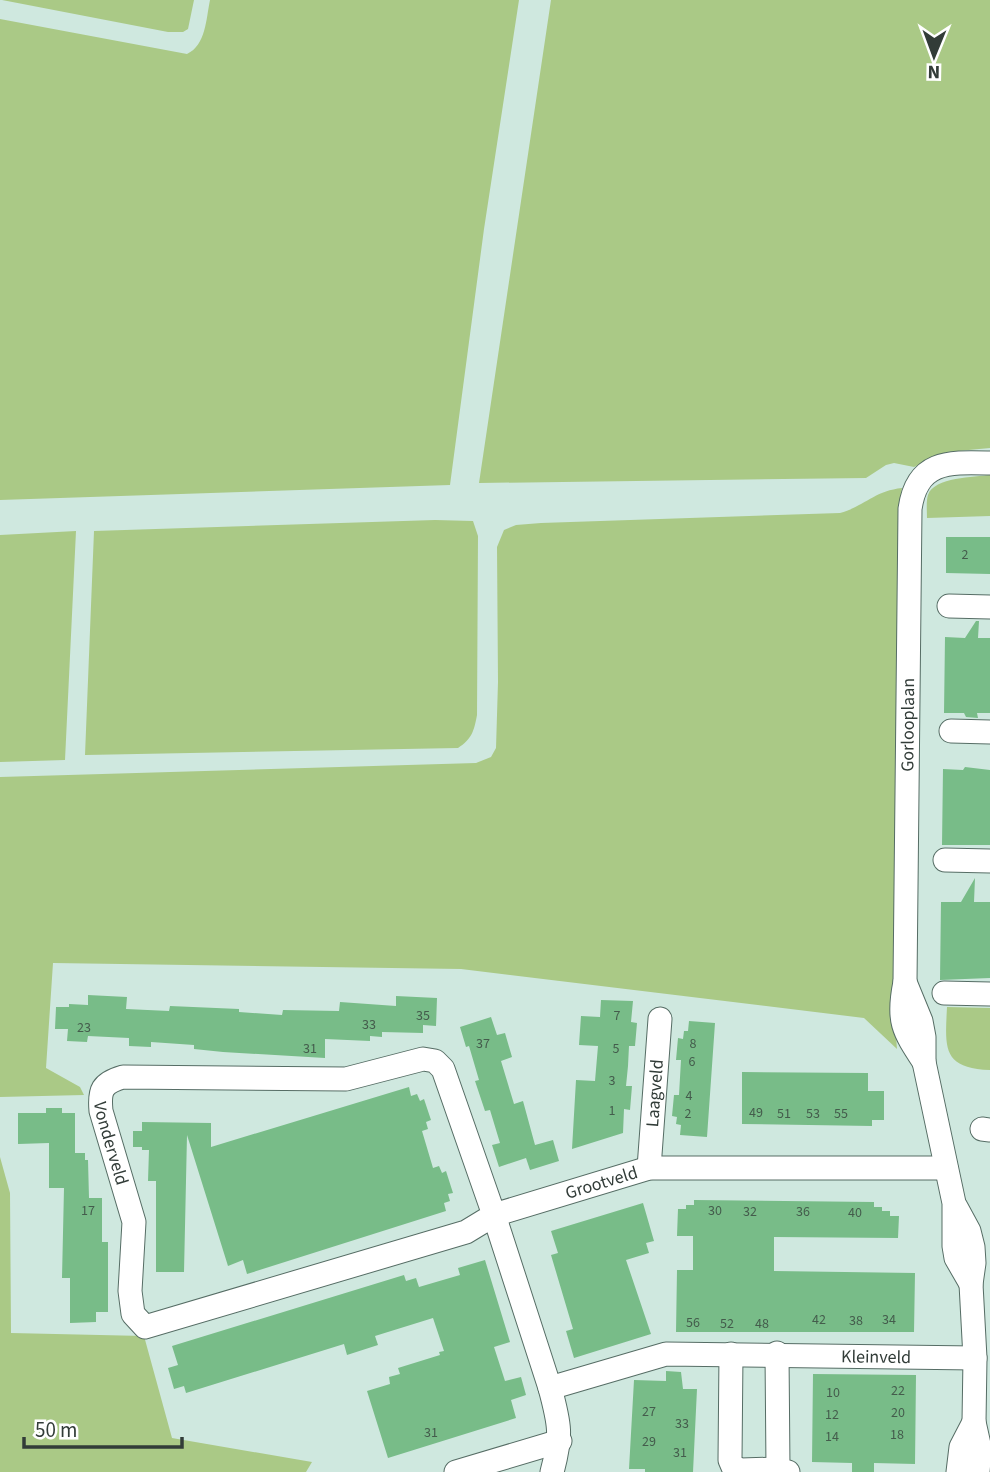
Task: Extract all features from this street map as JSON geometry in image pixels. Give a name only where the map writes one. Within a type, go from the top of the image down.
[{"type":"street","name":"Gorlooplaan","points":[[978,1472],[980,1449],[974,1422],[975,1358],[981,1285],[969,1231],[954,1203],[923,1062],[924,1037],[921,1021],[905,982],[910,509],[912,492],[927,472],[954,462],[990,463]]},
{"type":"street","points":[[949,606],[990,607]]},
{"type":"street","points":[[951,731],[990,732]]},
{"type":"street","points":[[945,860],[990,861]]},
{"type":"street","points":[[944,993],[990,994]]},
{"type":"street","name":"Laagveld","points":[[649,1168],[660,1019]]},
{"type":"street","name":"Vonderveld","points":[[423,1059],[435,1061],[443,1069],[494,1215],[466,1232],[145,1327],[133,1314],[130,1291],[134,1222],[101,1111],[100,1097],[111,1080],[123,1077],[346,1079],[423,1059]]},
{"type":"street","name":"Grootveld","points":[[494,1215],[649,1168],[946,1168]]},
{"type":"street","points":[[494,1215],[558,1417],[560,1441],[552,1472]]},
{"type":"street","points":[[731,1354],[730,1460],[733,1467],[741,1470],[783,1471],[777,1353]]},
{"type":"street","name":"Kleinveld","points":[[550,1388],[666,1354],[777,1353],[975,1358]]},
{"type":"street","name":"Gorlooplaan","points":[[958,1472],[961,1447],[974,1422]]},
{"type":"street","points":[[456,1472],[560,1441]]},
{"type":"green space","points":[[2,0],[194,0],[188,29],[183,32],[168,32]]},
{"type":"green space","points":[[210,0],[519,0],[484,229],[450,485],[0,500],[0,19],[187,54],[202,38]]},
{"type":"green space","points":[[551,0],[990,0],[990,448],[947,452],[914,467],[894,463],[866,478],[479,483]]},
{"type":"green space","points":[[990,475],[990,516],[927,518],[928,495],[932,489],[946,481]]},
{"type":"green space","points":[[902,488],[899,517],[894,1010],[897,1049],[864,1018],[461,969],[53,963],[46,1068],[80,1087],[84,1095],[0,1097],[0,777],[476,763],[491,757],[496,748],[497,547],[504,530],[516,525],[541,523],[840,513],[884,492]]},
{"type":"green space","points":[[473,521],[478,536],[477,715],[472,734],[458,748],[85,755],[94,531]]},
{"type":"green space","points":[[76,531],[65,760],[0,762],[0,535]]},
{"type":"green space","points":[[947,1007],[990,1008],[990,1070],[963,1065],[950,1053],[946,1034]]},
{"type":"green space","points":[[0,1157],[10,1193],[11,1333],[144,1336],[172,1438],[312,1462],[306,1472],[0,1472]]},
{"type":"building","points":[[946,537],[990,537],[990,574],[946,573]]},
{"type":"building","points":[[976,621],[979,621],[978,638],[990,638],[990,713],[977,713],[978,718],[966,717],[964,713],[944,713],[945,637],[965,638]]},
{"type":"building","points":[[965,767],[990,770],[990,845],[942,845],[943,769],[963,770]]},
{"type":"building","points":[[975,878],[974,902],[990,902],[990,978],[940,980],[941,902],[961,902]]},
{"type":"building","points":[[88,995],[127,997],[126,1009],[169,1011],[170,1006],[239,1009],[239,1012],[282,1015],[283,1010],[339,1011],[340,1002],[396,1006],[396,996],[437,998],[436,1026],[423,1025],[423,1033],[382,1032],[382,1037],[370,1036],[370,1041],[325,1039],[325,1058],[223,1052],[194,1049],[194,1045],[151,1042],[151,1047],[129,1046],[129,1038],[88,1036],[87,1042],[67,1041],[68,1029],[55,1029],[56,1007],[69,1007],[69,1004],[88,1005]]},
{"type":"building","points":[[601,1000],[633,1001],[631,1022],[637,1023],[635,1046],[629,1046],[626,1086],[632,1086],[630,1110],[624,1109],[623,1133],[572,1149],[576,1080],[595,1081],[598,1046],[579,1045],[581,1016],[600,1017]]},
{"type":"building","points":[[491,1017],[497,1035],[505,1033],[512,1057],[501,1061],[514,1104],[523,1101],[535,1145],[553,1140],[559,1161],[530,1170],[526,1158],[499,1167],[492,1145],[500,1143],[490,1110],[485,1111],[475,1081],[479,1080],[469,1046],[466,1047],[460,1027]]},
{"type":"building","points":[[689,1021],[715,1023],[707,1137],[680,1135],[681,1125],[676,1124],[677,1117],[672,1116],[674,1095],[679,1095],[681,1060],[676,1060],[678,1038],[683,1039],[684,1031],[688,1031]]},
{"type":"building","points":[[742,1072],[868,1073],[868,1091],[884,1091],[884,1120],[872,1120],[872,1126],[742,1124]]},
{"type":"building","points":[[409,1087],[411,1096],[417,1094],[420,1101],[424,1099],[431,1120],[426,1122],[428,1129],[422,1131],[433,1168],[439,1166],[442,1173],[446,1171],[453,1193],[448,1194],[450,1201],[444,1203],[446,1211],[247,1274],[243,1260],[228,1266],[187,1135],[184,1272],[156,1272],[156,1181],[148,1181],[149,1150],[133,1147],[133,1131],[142,1131],[142,1122],[211,1123],[211,1147]]},
{"type":"building","points":[[46,1108],[62,1108],[62,1113],[75,1113],[75,1153],[85,1153],[85,1160],[88,1160],[89,1198],[102,1198],[102,1242],[108,1242],[108,1312],[96,1312],[96,1322],[70,1323],[70,1278],[62,1278],[64,1188],[49,1188],[49,1143],[18,1144],[18,1113],[46,1113]]},
{"type":"building","points":[[694,1200],[874,1202],[874,1207],[890,1211],[890,1216],[899,1216],[898,1238],[774,1237],[774,1271],[915,1273],[914,1332],[676,1332],[677,1270],[693,1270],[693,1236],[677,1236],[678,1209],[694,1205]]},
{"type":"building","points":[[643,1203],[654,1241],[646,1243],[649,1253],[626,1260],[651,1334],[574,1358],[566,1331],[573,1329],[551,1255],[558,1253],[551,1231]]},
{"type":"building","points":[[485,1260],[510,1342],[494,1347],[505,1381],[521,1377],[526,1395],[511,1400],[516,1418],[388,1458],[367,1391],[390,1384],[389,1377],[400,1374],[398,1368],[440,1355],[439,1352],[444,1351],[433,1318],[375,1336],[378,1345],[347,1355],[344,1344],[186,1393],[184,1386],[174,1389],[168,1368],[178,1365],[172,1346],[404,1275],[406,1281],[416,1278],[419,1287],[460,1275],[458,1268]]},
{"type":"building","points":[[666,1371],[681,1372],[683,1389],[697,1389],[693,1472],[645,1472],[645,1469],[629,1469],[634,1380],[666,1381]]},
{"type":"building","points":[[813,1374],[916,1375],[915,1464],[874,1463],[874,1472],[852,1472],[852,1463],[812,1462]]}]
